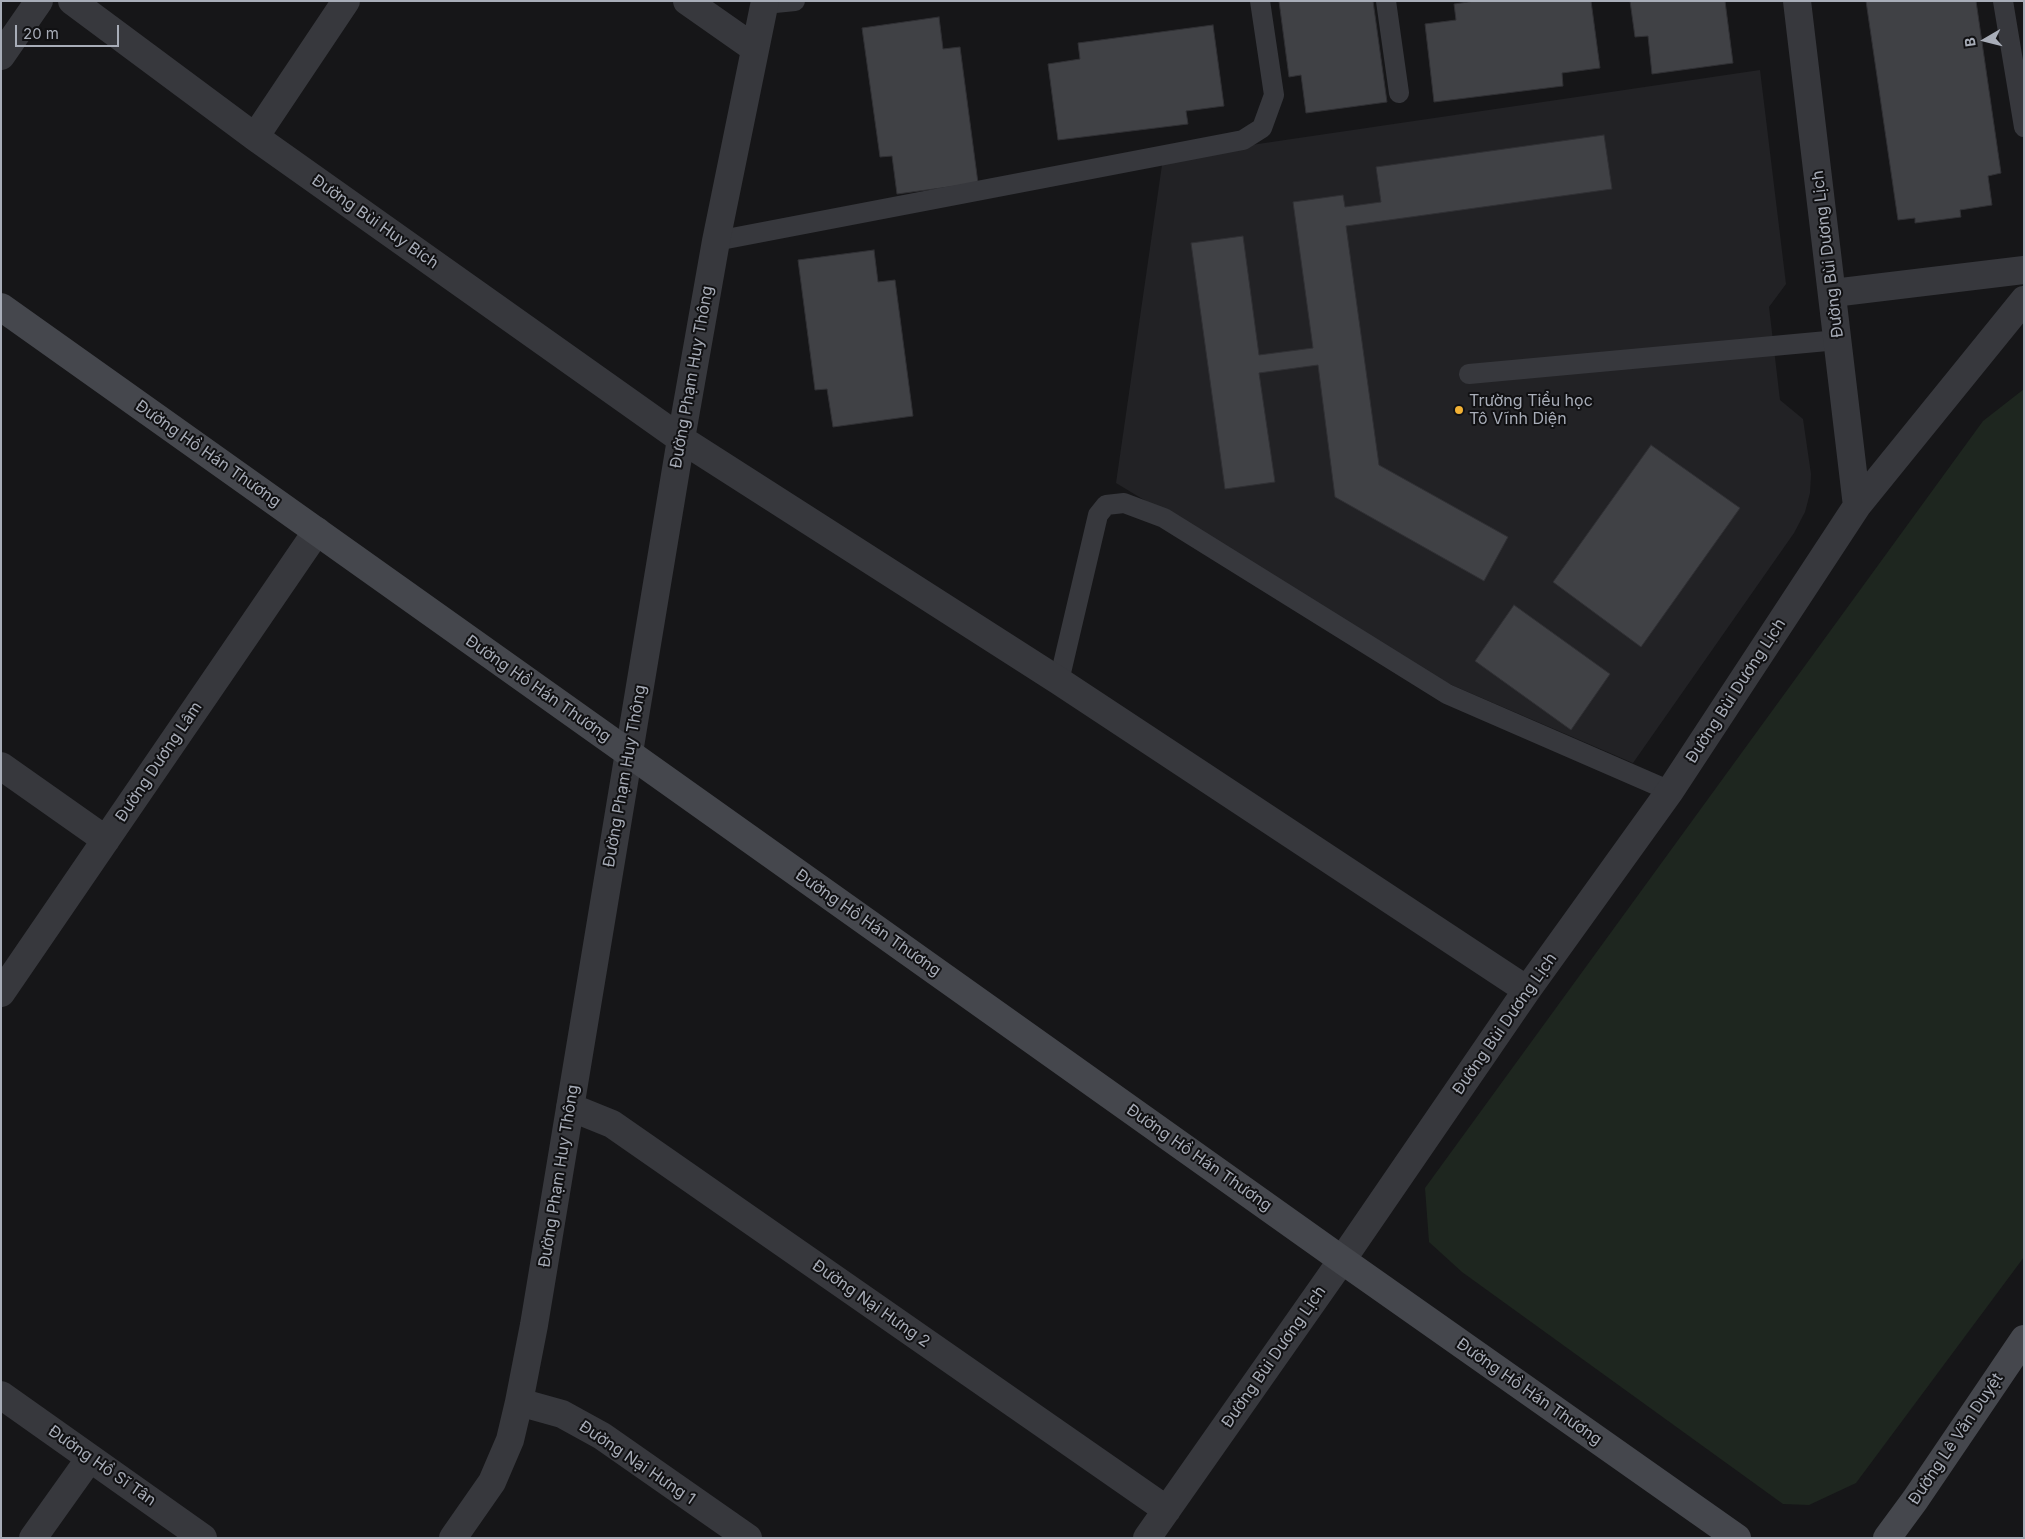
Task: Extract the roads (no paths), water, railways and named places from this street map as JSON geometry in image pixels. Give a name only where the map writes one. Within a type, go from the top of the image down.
[{"type":"street","points":[[1,56],[39,1]]},
{"type":"street","name":"Đường Bùi Huy Bích","points":[[72,1],[255,137],[681,439],[1059,681],[1527,990]]},
{"type":"street","points":[[255,137],[346,1]]},
{"type":"street","points":[[687,1],[754,48]]},
{"type":"street","name":"Đường Bùi Dương Lịch","points":[[1797,1],[1857,506]]},
{"type":"street","name":"Đường Phạm Huy Thông","points":[[453,1538],[492,1482],[510,1440],[520,1402],[681,439],[716,240],[754,48],[765,3]]},
{"type":"street","points":[[1833,293],[2024,270]]},
{"type":"street","name":"Đường Bùi Dương Lịch","points":[[1147,1538],[1342,1260],[1527,990],[1670,791],[1857,506],[2024,300]]},
{"type":"street","name":"Đường Hồ Hán Thương","points":[[1,306],[1342,1260],[1737,1538]]},
{"type":"street","name":"Đường Dương Lâm","points":[[1,993],[316,531]]},
{"type":"street","points":[[1,766],[106,840]]},
{"type":"street","name":"Đường Nại Hưng 2","points":[[570,1107],[612,1124],[1167,1510]]},
{"type":"street","name":"Đường Lê Văn Duyệt","points":[[1887,1538],[1915,1500],[2024,1339]]},
{"type":"street","name":"Đường Hồ Sĩ Tân","points":[[1,1395],[203,1538]]},
{"type":"street","name":"Đường Nại Hưng 1","points":[[520,1402],[562,1414],[602,1436],[748,1538]]},
{"type":"street","points":[[34,1538],[90,1458]]},
{"type":"lane","points":[[765,3],[795,1]]},
{"type":"lane","points":[[716,240],[1243,140],[1262,128],[1274,95],[1260,1]]},
{"type":"lane","points":[[1386,1],[1399,93]]},
{"type":"lane","points":[[2003,1],[2018,60],[2024,127]]},
{"type":"lane","points":[[1468,374],[1838,340]]},
{"type":"lane","points":[[1059,681],[1098,516],[1106,505],[1124,503],[1164,518],[1447,694],[1670,791]]},
{"type":"place","name":"Trường Tiểu học Tô Vĩnh Diện","points":[[1459,410]]}]
